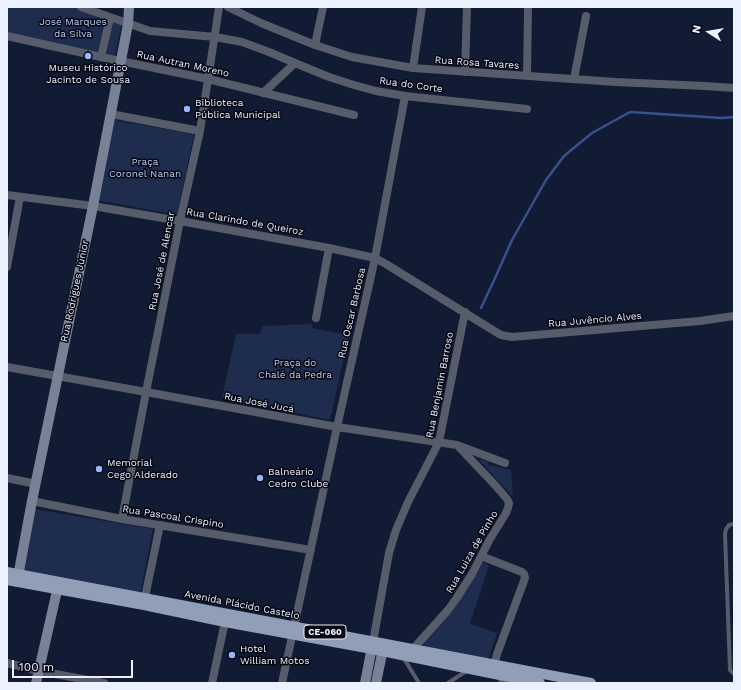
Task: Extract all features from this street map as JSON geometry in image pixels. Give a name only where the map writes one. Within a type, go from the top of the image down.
[{"type":"main road","name":"Rua Rodrigues Júnior","points":[[14,579],[36,484],[93,206],[128,24],[129,7]]},
{"type":"main road","name":"Avenida Plácido Castelo","points":[[7,572],[14,579],[378,646],[413,649],[493,669],[504,675],[522,675],[552,680],[591,683]]},
{"type":"main road","points":[[36,683],[58,586]]},
{"type":"main road","name":"Avenida Plácido Castelo","points":[[378,646],[402,655],[470,669],[493,669]]},
{"type":"main road","points":[[366,683],[378,646]]},
{"type":"main road","points":[[376,683],[378,646]]},
{"type":"main road","name":"Avenida Plácido Castelo","points":[[522,675],[540,683]]},
{"type":"street","name":"Rua do Corte","points":[[81,7],[150,31],[215,36],[242,42],[329,77],[354,85],[405,96],[527,109]]},
{"type":"street","name":"Rua José de Alencar","points":[[122,519],[180,221],[200,131],[219,7]]},
{"type":"street","name":"Rua Rosa Tavares","points":[[228,7],[261,23],[315,45],[352,57],[413,68],[616,82],[734,88]]},
{"type":"street","points":[[315,45],[323,7]]},
{"type":"street","points":[[413,68],[422,7]]},
{"type":"street","points":[[465,72],[467,7]]},
{"type":"street","points":[[528,7],[528,76]]},
{"type":"street","points":[[574,79],[586,16]]},
{"type":"street","points":[[101,57],[110,18]]},
{"type":"street","name":"Rua Autran Moreno","points":[[7,36],[208,79],[354,115]]},
{"type":"street","points":[[264,93],[295,63]]},
{"type":"street","name":"Rua Oscar Barbosa","points":[[282,683],[375,258],[405,96]]},
{"type":"street","points":[[110,114],[200,131]]},
{"type":"street","name":"Rua Clarindo de Queiroz","points":[[7,195],[93,206],[329,248],[375,258],[465,312]]},
{"type":"street","points":[[7,268],[20,197]]},
{"type":"street","points":[[316,318],[329,248]]},
{"type":"street","name":"Rua Juvêncio Alves","points":[[465,312],[502,335],[512,337],[700,321],[734,316]]},
{"type":"street","name":"Rua Benjamin Barroso","points":[[378,646],[389,553],[396,530],[408,502],[439,442],[465,312]]},
{"type":"street","name":"Rua José Jucá","points":[[7,367],[337,427],[457,445],[505,463]]},
{"type":"street","name":"Rua Luiza de Pinho","points":[[413,649],[448,610],[472,574],[506,513],[509,503],[507,498],[457,445]]},
{"type":"street","points":[[7,478],[36,484]]},
{"type":"street","name":"Rua Pascoal Crispino","points":[[32,501],[122,519],[311,550]]},
{"type":"street","points":[[144,602],[160,525]]},
{"type":"street","points":[[481,556],[522,572],[525,578],[493,669]]},
{"type":"street","points":[[212,683],[226,618]]},
{"type":"street","points":[[7,664],[104,683]]},
{"type":"lane","points":[[734,524],[729,525],[725,534],[730,670],[734,674]]},
{"type":"lane","points":[[402,655],[420,683]]},
{"type":"lane","points":[[448,683],[470,669]]},
{"type":"green space","name":"José Marques da Silva","points":[[7,7],[72,7],[106,19],[98,53],[7,34]]},
{"type":"green space","points":[[113,21],[122,23],[115,56],[106,54]]},
{"type":"green space","name":"Praça Coronel Nanan","points":[[113,120],[194,134],[177,215],[97,200]]},
{"type":"green space","name":"Praça do Chalé da Pedra","points":[[312,324],[312,328],[349,335],[330,420],[222,398],[236,334],[260,334],[262,326]]},
{"type":"green space","points":[[478,459],[489,461],[488,465],[511,470],[513,497]]},
{"type":"green space","points":[[34,509],[153,529],[140,594],[22,571]]},
{"type":"green space","points":[[483,562],[489,565],[470,624],[497,633],[488,660],[423,647],[424,639],[452,611]]},
{"type":"waterway","points":[[481,308],[512,240],[546,180],[564,156],[592,133],[630,112],[722,118],[734,117]]},
{"type":"place","name":"Museu Histórico Jacinto de Sousa","points":[[88,56]]},
{"type":"place","name":"Biblioteca Pública Municipal","points":[[187,109]]},
{"type":"place","name":"Memorial Cego Alderado","points":[[99,469]]},
{"type":"place","name":"Balneário Cedro Clube","points":[[260,478]]},
{"type":"place","name":"Hotel William Motos","points":[[232,655]]}]
